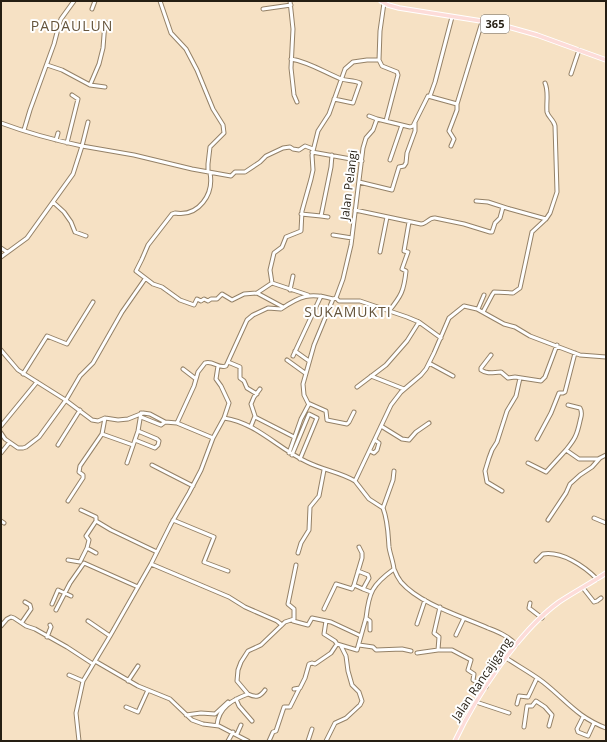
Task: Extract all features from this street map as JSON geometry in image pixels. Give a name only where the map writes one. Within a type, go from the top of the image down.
[{"type":"main road","name":"365","points":[[382,2],[399,8],[494,23],[537,35],[606,60]]},
{"type":"main road","name":"Jalan Rancajigang","points":[[454,741],[476,702],[516,645],[559,602],[606,573]]},
{"type":"street","points":[[24,130],[47,65],[61,19],[74,1]]},
{"type":"street","points":[[92,9],[96,1]]},
{"type":"street","points":[[160,1],[171,33],[186,49],[197,70],[213,109],[224,128],[224,134],[210,147],[208,164],[211,184],[204,202],[201,206],[190,212],[181,214],[173,213],[148,245],[136,271],[145,279],[166,289],[180,300],[194,305],[197,299],[201,301],[204,299],[208,301],[211,299],[217,299],[222,294],[231,300],[244,294],[257,293],[272,283]]},
{"type":"street","points":[[290,1],[293,36],[291,59],[294,95],[297,102]]},
{"type":"street","points":[[382,2],[378,60],[382,66],[397,72],[398,75],[386,121]]},
{"type":"street","points":[[263,9],[291,6]]},
{"type":"street","points":[[369,116],[412,127],[427,97],[430,96],[452,17]]},
{"type":"street","points":[[90,85],[102,54],[105,22]]},
{"type":"street","points":[[451,146],[454,139],[448,131],[457,110],[457,104],[482,22]]},
{"type":"street","points":[[571,74],[579,50]]},
{"type":"street","points":[[291,59],[310,64],[342,79],[360,83],[354,103],[352,104],[334,99]]},
{"type":"street","points":[[272,283],[270,270],[274,253],[282,247],[286,237],[301,231],[301,214],[312,175],[313,151],[318,128],[328,116],[345,69],[353,62],[378,60]]},
{"type":"street","points":[[47,65],[62,70],[90,85],[105,88]]},
{"type":"street","points":[[483,312],[494,292],[513,293],[520,288],[532,232],[546,219],[552,209],[557,188],[555,126],[554,121],[548,113],[547,89],[544,83]]},
{"type":"street","points":[[67,143],[78,99],[72,95]]},
{"type":"street","points":[[430,96],[457,104]]},
{"type":"street","name":"Jalan Pelangi","points":[[309,404],[303,389],[305,373],[347,265],[352,238],[364,142],[373,130],[377,119]]},
{"type":"street","points":[[1,257],[27,238],[73,174],[88,122]]},
{"type":"street","points":[[1,123],[36,135],[67,143],[134,155],[209,173],[230,176],[236,172],[245,172],[266,156],[283,148],[290,147],[299,150],[305,146],[313,151],[362,161]]},
{"type":"street","points":[[359,182],[392,190],[399,167],[404,166],[406,163],[407,153],[415,131],[415,123]]},
{"type":"street","points":[[390,160],[402,125]]},
{"type":"street","points":[[56,140],[58,133]]},
{"type":"street","points":[[321,216],[332,156]]},
{"type":"street","points":[[476,200],[486,201],[546,219]]},
{"type":"street","points":[[52,202],[64,212],[71,222],[75,232],[86,236]]},
{"type":"street","points":[[355,210],[424,224],[433,218],[464,224],[491,232],[500,218],[503,207]]},
{"type":"street","points":[[301,214],[328,217]]},
{"type":"street","points":[[380,252],[387,217]]},
{"type":"street","points":[[389,311],[404,290],[406,272],[402,268],[408,252],[404,250],[409,222]]},
{"type":"street","points":[[333,235],[352,238]]},
{"type":"street","points":[[1,248],[7,252]]},
{"type":"street","points":[[290,290],[293,276]]},
{"type":"street","points":[[1,433],[9,443],[18,448],[26,447],[39,437],[66,400],[80,376],[93,363],[122,312],[145,279]]},
{"type":"street","points":[[272,283],[308,295],[335,298],[339,301],[356,300],[364,302],[418,322],[441,338]]},
{"type":"street","points":[[257,293],[283,307]]},
{"type":"street","points":[[177,423],[198,372],[205,363],[210,362],[218,366],[225,367],[249,317],[268,308],[280,309],[308,295]]},
{"type":"street","points":[[478,309],[484,295]]},
{"type":"street","points":[[293,356],[321,296]]},
{"type":"street","points":[[23,374],[46,336],[67,344],[93,302]]},
{"type":"street","points":[[355,482],[391,405],[404,389],[421,375],[429,363],[449,318],[464,306],[478,309],[504,324],[530,336],[575,353],[586,356],[606,357]]},
{"type":"street","points":[[357,387],[386,365],[407,340],[418,322]]},
{"type":"street","points":[[491,355],[481,368],[482,371],[490,373],[501,372],[508,378],[513,377],[540,381],[544,380],[557,345]]},
{"type":"street","points":[[1,350],[13,365],[23,374],[66,400],[92,420],[98,421],[105,418],[118,420],[130,419],[141,415],[161,425],[165,422],[177,423],[213,438]]},
{"type":"street","points":[[295,350],[309,361]]},
{"type":"street","points":[[537,439],[551,413],[559,393],[565,392],[575,353]]},
{"type":"street","points":[[287,360],[305,373]]},
{"type":"street","points":[[228,362],[240,367],[240,378],[244,381],[247,388],[257,394]]},
{"type":"street","points":[[429,363],[453,376]]},
{"type":"street","points":[[79,741],[76,713],[83,681],[151,564],[173,520],[193,486],[213,438],[224,418],[229,403],[216,379],[218,366]]},
{"type":"street","points":[[183,370],[196,379]]},
{"type":"street","points":[[371,376],[404,389]]},
{"type":"street","points":[[502,491],[487,482],[486,471],[491,452],[497,442],[507,410],[516,396],[520,378]]},
{"type":"street","points":[[1,426],[37,382]]},
{"type":"street","points":[[251,426],[255,417],[254,409],[251,406],[254,397],[260,389]]},
{"type":"street","points":[[291,454],[294,437],[309,404],[326,411],[327,420],[344,424],[349,422],[354,412]]},
{"type":"street","points":[[528,463],[546,472],[574,440],[578,432],[582,412],[580,408],[568,405]]},
{"type":"street","points":[[58,445],[80,410]]},
{"type":"street","points":[[291,454],[309,414],[317,418],[300,459]]},
{"type":"street","points":[[127,463],[134,445],[141,415]]},
{"type":"street","points":[[255,417],[294,437]]},
{"type":"street","points":[[68,501],[83,478],[83,475],[80,473],[80,466],[102,434],[105,418]]},
{"type":"street","points":[[224,418],[239,421],[251,426],[300,459],[324,470],[346,476],[355,482],[369,499],[383,508]]},
{"type":"street","points":[[381,426],[402,439],[409,440],[416,432],[429,422]]},
{"type":"street","points":[[135,440],[155,448],[158,445],[159,441],[157,439],[138,431]]},
{"type":"street","points":[[300,433],[309,436]]},
{"type":"street","points":[[102,434],[134,445]]},
{"type":"street","points":[[370,451],[374,453],[377,450],[379,443],[375,440]]},
{"type":"street","points":[[1,453],[9,443]]},
{"type":"street","points":[[566,450],[579,459],[600,458]]},
{"type":"street","points":[[548,520],[575,478],[592,467],[600,458],[606,455]]},
{"type":"street","points":[[152,465],[193,486]]},
{"type":"street","points":[[298,553],[301,543],[309,530],[310,506],[319,496],[324,470]]},
{"type":"street","points":[[394,471],[393,480],[383,508],[387,522],[394,569],[402,583],[410,591],[425,600],[500,633],[516,645]]},
{"type":"street","points":[[80,510],[96,517],[96,521],[111,530],[157,552]]},
{"type":"street","points":[[594,518],[600,519],[606,523]]},
{"type":"street","points":[[173,520],[214,537],[204,562],[228,571]]},
{"type":"street","points":[[80,562],[89,540],[86,536],[96,521]]},
{"type":"street","points":[[324,609],[336,584],[351,589],[354,585],[362,555],[359,547]]},
{"type":"street","points":[[87,548],[96,553]]},
{"type":"street","points":[[536,561],[543,554],[557,554],[585,568],[597,579]]},
{"type":"street","points":[[68,560],[84,563],[138,587]]},
{"type":"street","points":[[56,610],[70,583],[84,563]]},
{"type":"street","points":[[151,564],[229,597],[245,607],[277,620],[282,625]]},
{"type":"street","points":[[293,621],[295,618],[294,610],[288,604],[296,566]]},
{"type":"street","points":[[339,645],[357,650],[366,618],[371,592],[377,582],[394,569]]},
{"type":"street","points":[[358,571],[369,576],[363,589]]},
{"type":"street","points":[[354,585],[371,592]]},
{"type":"street","points":[[583,588],[594,602],[601,598]]},
{"type":"street","points":[[52,604],[58,590],[71,596]]},
{"type":"street","points":[[417,624],[425,600]]},
{"type":"street","points":[[22,622],[31,609],[30,605],[24,602]]},
{"type":"street","points":[[530,603],[529,608],[542,618]]},
{"type":"street","points":[[438,650],[440,637],[434,633],[440,607]]},
{"type":"street","points":[[1,626],[11,617],[22,622],[26,626],[35,629],[128,681],[170,699],[190,718],[199,722],[217,725],[248,741]]},
{"type":"street","points":[[265,690],[256,697],[248,694],[237,681],[238,670],[248,651],[261,645],[287,621],[307,625],[312,618],[326,621],[361,636]]},
{"type":"street","points":[[366,618],[370,621],[370,630]]},
{"type":"street","points":[[456,635],[464,618]]},
{"type":"street","points":[[88,621],[110,636]]},
{"type":"street","points":[[326,621],[324,634],[339,645],[347,659],[348,671],[352,685],[359,692],[362,701],[346,718],[335,723],[326,741]]},
{"type":"street","points":[[47,637],[51,626],[50,625]]},
{"type":"street","points":[[269,741],[274,731],[276,731],[284,707],[290,707],[305,678],[309,664],[316,664],[339,645]]},
{"type":"street","points":[[359,645],[373,647],[376,650],[402,649],[411,651]]},
{"type":"street","points":[[417,654],[438,650],[451,650],[471,660],[468,670],[474,674],[473,680],[486,687]]},
{"type":"street","points":[[506,658],[537,678],[583,717],[606,728]]},
{"type":"street","points":[[128,681],[138,666]]},
{"type":"street","points":[[69,675],[83,681]]},
{"type":"street","points":[[528,697],[537,678]]},
{"type":"street","points":[[294,689],[299,689]]},
{"type":"street","points":[[126,707],[138,712],[148,690]]},
{"type":"street","points":[[217,725],[218,717],[223,709],[236,699],[248,694]]},
{"type":"street","points":[[517,704],[519,696],[528,697],[540,702],[552,715],[549,726]]},
{"type":"street","points":[[236,699],[239,706],[252,721]]},
{"type":"street","points":[[524,727],[527,706],[532,706],[535,701]]},
{"type":"street","points":[[186,715],[201,713],[215,714],[228,702]]},
{"type":"street","points":[[476,702],[509,713]]},
{"type":"street","points":[[583,717],[577,729],[578,732],[588,736],[594,723]]},
{"type":"street","points":[[237,734],[241,725]]},
{"type":"street","points":[[308,741],[312,729]]},
{"type":"street","points":[[228,741],[233,732]]},
{"type":"district","name":"PADAULUN","points":[[72,26]]},
{"type":"district","name":"SUKAMUKTI","points":[[348,312]]}]
